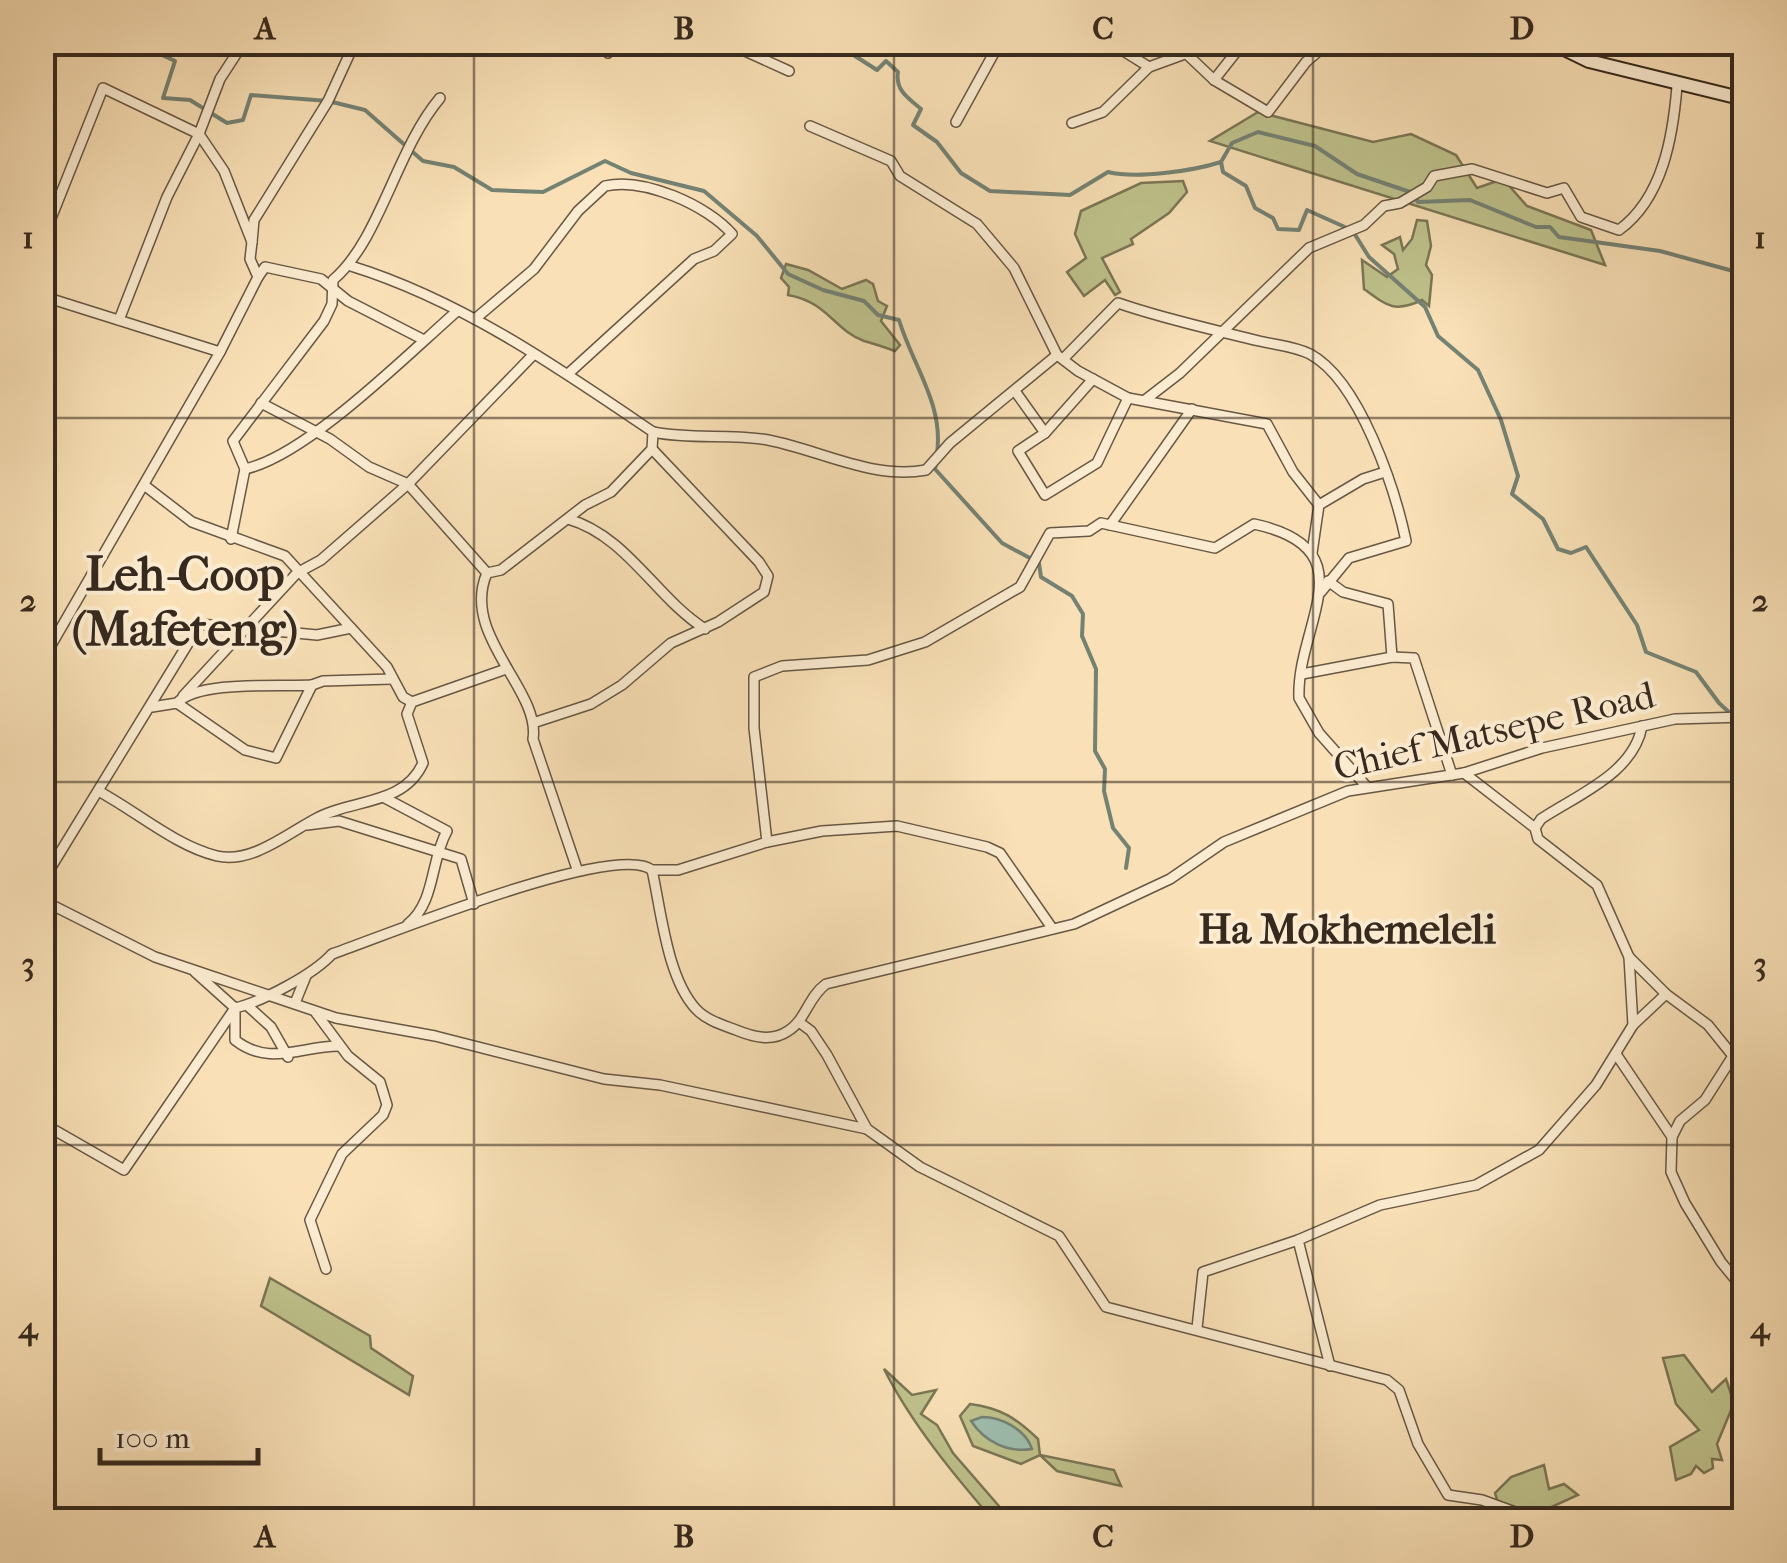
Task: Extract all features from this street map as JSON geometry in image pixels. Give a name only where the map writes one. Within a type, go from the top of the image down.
[{"type":"street","points":[[118,320],[166,197],[199,134],[220,79],[244,42]]},
{"type":"street","points":[[258,277],[250,259],[254,220],[328,101],[356,42]]},
{"type":"street","points":[[725,42],[790,71]]},
{"type":"street","points":[[956,122],[1000,42]]},
{"type":"street","points":[[1109,42],[1149,66]]},
{"type":"street","points":[[1163,61],[1172,42],[1214,80],[1268,112],[1306,62],[1330,42]]},
{"type":"street","points":[[1214,80],[1244,42]]},
{"type":"street","points":[[1550,42],[1588,62],[1677,86],[1744,98]]},
{"type":"street","points":[[1072,123],[1103,112],[1149,66],[1182,55]]},
{"type":"street","points":[[1145,400],[1310,248],[1364,225],[1384,206],[1400,203],[1448,170],[1472,169],[1547,192],[1564,188],[1581,216],[1619,230],[1634,219],[1672,144],[1677,86]]},
{"type":"street","points":[[42,241],[103,88],[199,134],[224,172],[252,242]]},
{"type":"street","points":[[231,539],[245,469],[234,441],[304,354],[324,321],[332,304],[333,280],[352,266],[406,148],[440,98]]},
{"type":"street","points":[[810,126],[891,161],[900,176],[976,224],[1014,268],[1061,357],[1093,380],[1128,398],[1266,424],[1293,472],[1318,505],[1312,553],[1322,592]]},
{"type":"street","points":[[475,319],[534,269],[578,211],[605,186],[688,200],[719,219],[732,234],[714,250],[694,260],[569,373]]},
{"type":"street","points":[[352,266],[420,291],[475,319],[569,373],[653,432],[684,438],[767,440],[895,474],[926,470],[950,443],[1061,357],[1118,303],[1297,348],[1321,362],[1337,378],[1373,439],[1406,541],[1362,550],[1328,582],[1322,592],[1298,698],[1319,733],[1366,788]]},
{"type":"street","points":[[42,661],[266,267],[321,279],[348,301],[424,340]]},
{"type":"street","points":[[42,296],[220,352]]},
{"type":"street","points":[[245,469],[265,464],[312,434],[456,312]]},
{"type":"street","points":[[180,700],[298,573],[320,560],[408,484],[533,355]]},
{"type":"street","points":[[1093,380],[1045,433],[1018,451],[1045,495],[1096,463],[1128,398]]},
{"type":"street","points":[[1015,391],[1045,433]]},
{"type":"street","points":[[261,403],[408,484],[488,573]]},
{"type":"street","points":[[1110,525],[1192,410]]},
{"type":"street","points":[[488,573],[501,570],[568,519],[612,492],[652,449],[653,432]]},
{"type":"street","points":[[536,722],[591,704],[622,685],[671,642],[706,629],[764,592],[768,576],[652,449]]},
{"type":"street","points":[[1318,505],[1363,479],[1385,472]]},
{"type":"street","points":[[144,485],[192,522],[285,556],[387,668],[402,698],[412,702],[506,669]]},
{"type":"street","points":[[568,519],[593,526],[637,563],[670,602],[706,629]]},
{"type":"street","points":[[767,842],[754,728],[754,677],[782,666],[868,660],[925,642],[1020,587],[1050,533],[1089,531],[1101,523],[1215,548],[1254,524],[1300,540],[1312,553]]},
{"type":"street","points":[[488,573],[481,588],[482,610],[506,669],[536,722],[534,739],[577,869]]},
{"type":"street","points":[[1328,582],[1343,592],[1388,604],[1392,657]]},
{"type":"street","points":[[42,882],[200,624],[316,635],[351,628]]},
{"type":"street","points":[[1302,674],[1392,657],[1414,658],[1424,678],[1452,775]]},
{"type":"street","points":[[152,706],[224,688],[392,679]]},
{"type":"street","points":[[180,700],[245,750],[276,758],[312,685]]},
{"type":"street","points":[[100,792],[217,856],[250,852],[320,816],[367,806],[416,777],[422,763],[407,714],[412,702]]},
{"type":"street","name":"Chief Matsepe Road","points":[[799,1022],[814,993],[826,984],[1052,928],[1129,901],[1224,842],[1366,788],[1464,773],[1542,748],[1675,719],[1744,717]]},
{"type":"street","points":[[1535,828],[1541,819],[1628,760],[1639,743],[1642,726]]},
{"type":"street","points":[[1464,773],[1535,828],[1538,840],[1597,885],[1629,957],[1633,1025]]},
{"type":"street","points":[[383,797],[447,830],[436,851],[431,892],[416,918],[400,931]]},
{"type":"street","points":[[304,826],[339,820],[460,858],[474,904]]},
{"type":"street","points":[[42,900],[195,972],[235,1008],[249,1007],[306,976],[332,954],[577,869],[630,862],[652,870],[678,870],[767,842],[822,831],[897,826],[988,847],[1009,864],[1027,898],[1052,928]]},
{"type":"street","points":[[652,870],[665,935],[686,998],[698,1013],[758,1037],[788,1032],[799,1022],[811,1030],[867,1129]]},
{"type":"street","points":[[1629,957],[1666,994],[1708,1025],[1733,1056],[1704,1100],[1680,1121],[1672,1137],[1671,1172],[1710,1247],[1744,1290]]},
{"type":"street","points":[[195,972],[210,973],[315,1010],[604,1079],[660,1086],[867,1129],[920,1168],[1058,1236],[1106,1306],[1396,1386],[1425,1458],[1448,1496],[1482,1500],[1537,1520]]},
{"type":"street","points":[[295,1003],[306,976]]},
{"type":"street","points":[[1197,1328],[1197,1294],[1203,1272],[1298,1240],[1380,1205],[1457,1192],[1524,1161],[1573,1112],[1633,1025],[1666,994]]},
{"type":"street","points":[[249,1007],[271,1027],[288,1056]]},
{"type":"street","points":[[235,1008],[235,1040],[258,1052],[288,1056],[315,1046],[339,1046]]},
{"type":"street","points":[[42,1123],[124,1170],[235,1008]]},
{"type":"street","points":[[315,1010],[339,1046],[380,1082],[387,1105],[383,1115],[342,1154],[310,1220],[326,1268]]},
{"type":"street","points":[[1616,1054],[1672,1137]]},
{"type":"street","points":[[1298,1240],[1330,1366]]},
{"type":"green space","points":[[1258,112],[1373,142],[1411,134],[1456,155],[1477,188],[1503,179],[1527,206],[1591,230],[1605,265],[1210,141]]},
{"type":"green space","points":[[1183,181],[1187,192],[1169,213],[1131,239],[1133,244],[1102,258],[1120,292],[1115,295],[1105,280],[1084,296],[1067,272],[1086,258],[1075,234],[1081,211],[1141,183]]},
{"type":"green space","points":[[1417,220],[1427,221],[1431,246],[1426,265],[1432,275],[1429,306],[1422,300],[1392,306],[1364,289],[1362,260],[1387,277],[1398,269],[1394,254],[1382,245],[1400,237],[1403,250],[1412,239]]},
{"type":"green space","points":[[786,264],[808,270],[842,289],[866,280],[873,284],[878,301],[887,306],[881,321],[900,345],[895,351],[864,341],[813,304],[788,295],[789,287],[781,278]]},
{"type":"green space","points":[[270,1278],[370,1336],[371,1348],[413,1376],[409,1395],[261,1306]]},
{"type":"green space","points":[[1684,1355],[1712,1392],[1726,1379],[1734,1403],[1717,1444],[1722,1460],[1712,1459],[1713,1468],[1704,1473],[1696,1466],[1691,1474],[1676,1480],[1670,1447],[1699,1430],[1676,1404],[1663,1358]]},
{"type":"green space","points":[[884,1369],[912,1395],[936,1390],[921,1414],[937,1425],[953,1453],[1011,1520],[993,1520],[978,1503],[920,1429]]},
{"type":"green space","points":[[970,1404],[991,1408],[1015,1420],[1038,1439],[1040,1455],[1021,1464],[973,1446],[960,1416]]},
{"type":"green space","points":[[1040,1455],[1114,1470],[1121,1486],[1057,1471]]},
{"type":"green space","points":[[1544,1465],[1549,1489],[1564,1484],[1578,1495],[1549,1508],[1547,1520],[1464,1520],[1500,1510],[1495,1493],[1511,1477]]},
{"type":"shaded area","points":[[982,1417],[1012,1426],[1032,1449],[1014,1449],[990,1440],[971,1421]]},
{"type":"waterway","points":[[134,42],[175,61],[163,98],[190,100],[227,123],[243,120],[251,95],[328,101],[365,110],[423,161],[454,167],[492,190],[543,192],[605,161],[631,173],[704,191],[757,236],[788,274],[823,290],[864,301],[878,315],[899,320],[932,402],[937,453]]},
{"type":"waterway","points":[[833,42],[877,70],[886,61],[898,72],[901,89],[921,109],[913,125],[937,142],[961,173],[990,191],[1070,195],[1108,172],[1164,173],[1221,162],[1223,172],[1246,186],[1255,208],[1273,218],[1278,229],[1299,230],[1307,210],[1347,228]]},
{"type":"waterway","points":[[1221,162],[1232,143],[1258,132],[1315,146],[1357,174],[1413,193],[1418,202],[1470,200],[1536,227],[1550,227],[1559,237],[1660,251],[1744,274]]},
{"type":"waterway","points":[[1354,233],[1369,257],[1425,307],[1438,336],[1478,370],[1501,420],[1518,476],[1512,494],[1543,519],[1558,549],[1571,553],[1586,547],[1637,625],[1646,652],[1696,672],[1719,703],[1744,726]]},
{"type":"waterway","points":[[936,463],[935,469],[1002,543],[1039,563],[1041,577],[1072,596],[1083,614],[1082,636],[1096,669],[1095,751],[1105,769],[1104,791],[1113,828],[1129,848],[1126,868]]},
{"type":"district","name":"Leh-Coop (Mafeteng)","points":[[185,602]]},
{"type":"district","name":"Ha Mokhemeleli","points":[[1347,929]]}]
